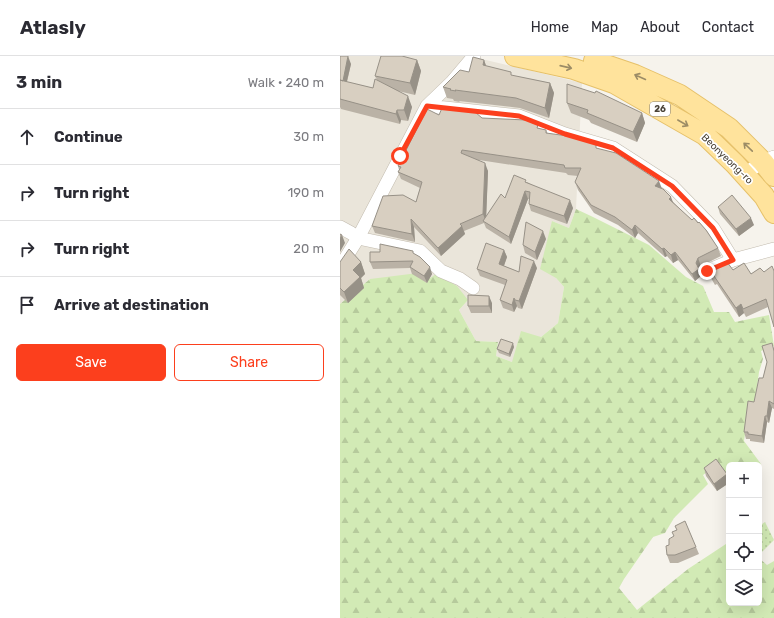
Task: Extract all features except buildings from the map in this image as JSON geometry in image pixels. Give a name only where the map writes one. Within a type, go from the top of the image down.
[{"type":"main road","name":"Beonyeong-ro","points":[[514,56],[574,69],[614,83],[705,135],[764,196],[774,213]]},
{"type":"main road","name":"Beonyeong-ro","points":[[579,56],[635,75],[680,95],[729,128],[770,165]]},
{"type":"street","points":[[340,267],[358,238],[427,106],[452,82],[474,56]]},
{"type":"street","points":[[427,106],[519,116],[565,134],[613,148],[672,186],[713,228],[733,260]]},
{"type":"street","points":[[744,174],[770,165]]},
{"type":"street","points":[[340,228],[358,238],[420,251],[441,271],[460,279],[473,288]]},
{"type":"street","points":[[707,271],[733,260],[774,250]]},
{"type":"shaded area","points":[[340,56],[469,56],[582,83],[576,209],[569,228],[552,221],[556,278],[564,287],[558,323],[512,362],[496,356],[498,342],[476,341],[459,310],[468,300],[429,279],[370,279],[340,304]]},
{"type":"green space","points":[[576,209],[649,245],[686,277],[703,286],[714,312],[729,312],[735,322],[769,315],[774,346],[761,351],[763,359],[759,372],[755,403],[749,407],[744,441],[760,462],[726,462],[726,473],[719,464],[703,475],[708,484],[674,518],[665,533],[653,537],[619,588],[637,610],[688,569],[726,544],[726,606],[762,606],[762,561],[767,565],[774,561],[774,618],[340,618],[340,304],[370,279],[418,273],[429,279],[436,274],[457,286],[468,300],[459,310],[476,341],[498,342],[496,356],[512,362],[521,331],[541,337],[558,323],[564,287],[556,278],[540,269],[552,221],[569,228]]},
{"type":"green space","points":[[765,522],[774,540],[762,552],[762,534],[762,524]]},
{"type":"route","points":[[400,156],[427,106],[519,116],[565,134],[613,148],[672,186],[713,228],[733,260],[707,271]]}]
